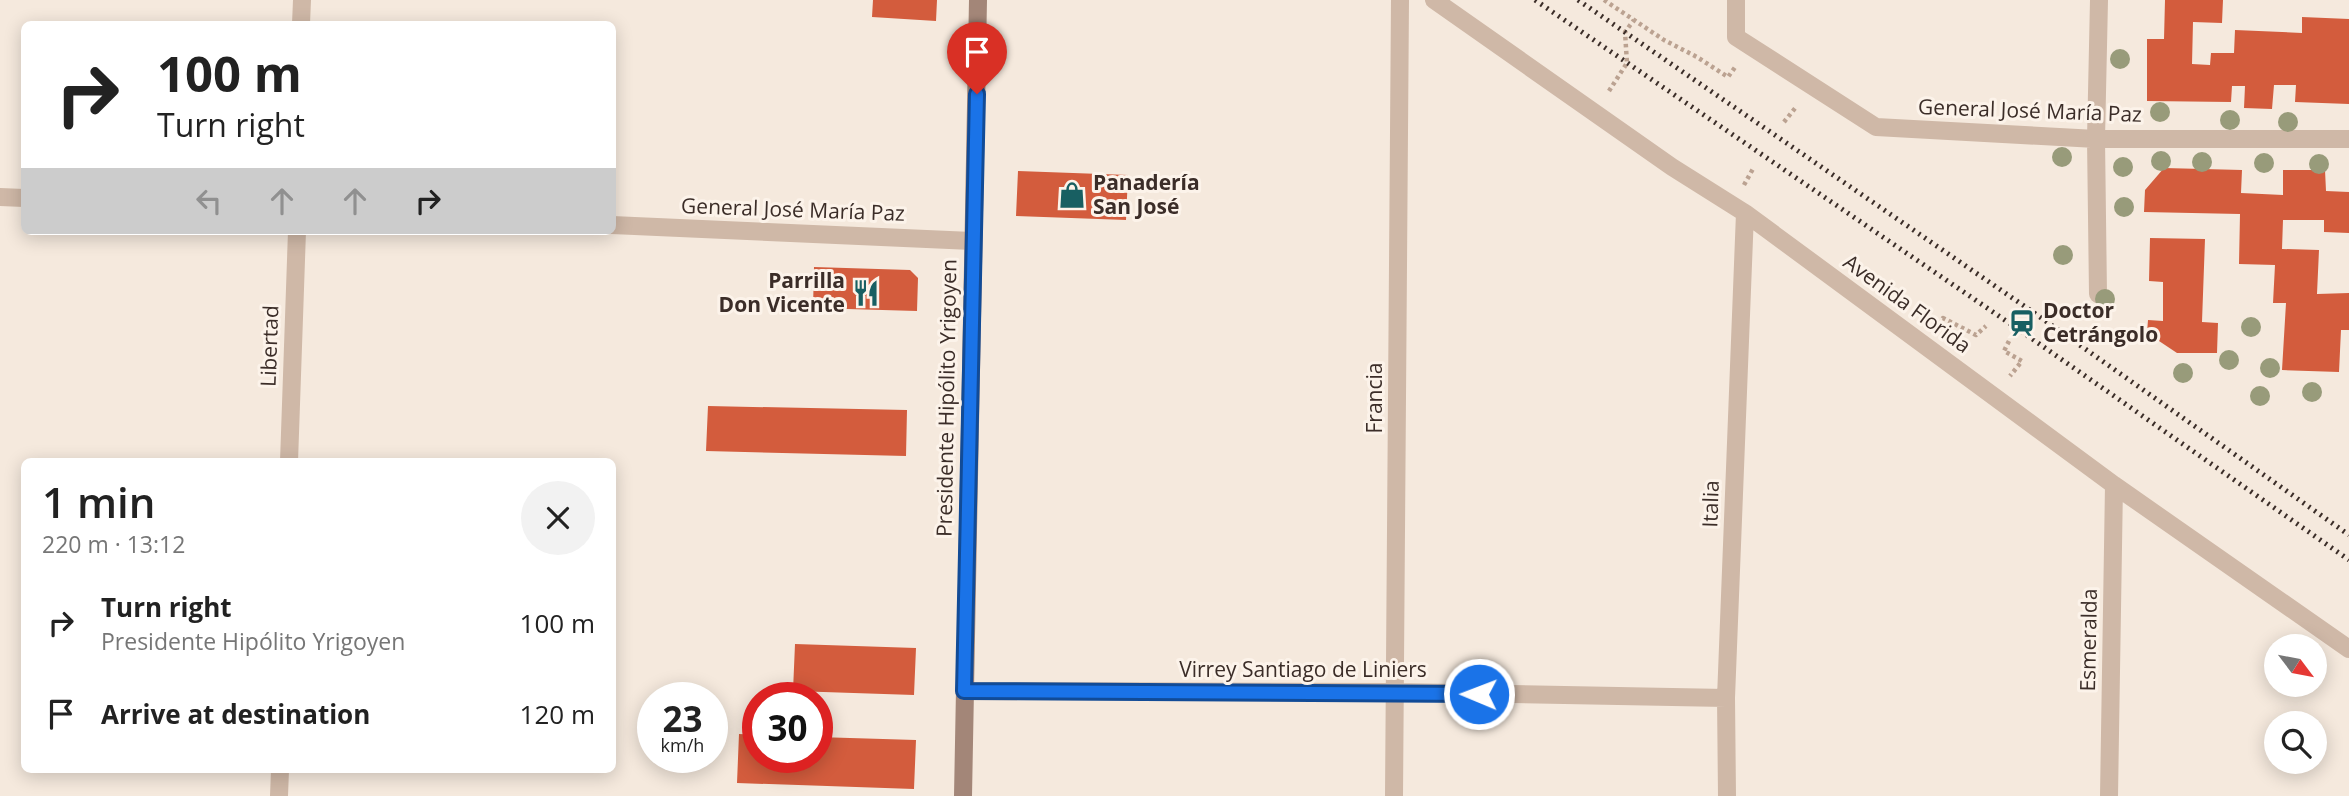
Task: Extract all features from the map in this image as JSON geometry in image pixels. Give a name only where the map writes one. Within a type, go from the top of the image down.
[{"type":"street","points":[[301,21],[302,0]]},
{"type":"street","name":"Presidente Hipólito Yrigoyen","points":[[963,796],[978,0]]},
{"type":"street","name":"Francia","points":[[1394,796],[1400,0]]},
{"type":"street","name":"Avenida Florida","points":[[1434,0],[1672,167],[1745,213],[2114,485],[2349,649]]},
{"type":"street","name":"General José María Paz","points":[[1736,0],[1736,37],[1876,127],[2096,139],[2349,139]]},
{"type":"street","points":[[2098,294],[2096,139],[2099,0]]},
{"type":"street","points":[[0,197],[21,198]]},
{"type":"street","name":"Italia","points":[[1727,796],[1727,698],[1745,213]]},
{"type":"street","name":"General José María Paz","points":[[616,225],[972,241]]},
{"type":"street","name":"Libertad","points":[[289,458],[297,235]]},
{"type":"street","name":"Esmeralda","points":[[2109,796],[2114,485]]},
{"type":"street","name":"Virrey Santiago de Liniers","points":[[964,691],[1396,692],[1727,698]]},
{"type":"street","points":[[279,796],[280,773]]},
{"type":"path","points":[[1604,0],[1728,77],[1736,66]]},
{"type":"path","points":[[1594,112],[1627,63],[1625,32],[1634,20]]},
{"type":"path","points":[[1943,318],[1976,335],[1986,326]]},
{"type":"path","points":[[2009,341],[2004,351],[2022,361]]},
{"type":"building","points":[[873,0],[937,0],[936,21],[872,17]]},
{"type":"building","points":[[2165,0],[2223,0],[2222,23],[2193,22],[2192,64],[2210,65],[2211,53],[2234,53],[2235,30],[2302,33],[2302,17],[2349,19],[2349,104],[2295,102],[2296,85],[2274,85],[2272,109],[2244,108],[2245,86],[2232,86],[2231,102],[2147,101],[2147,39],[2164,39]]},
{"type":"building","points":[[2164,168],[2242,170],[2241,193],[2283,195],[2283,170],[2325,170],[2326,191],[2349,192],[2349,233],[2324,232],[2324,220],[2283,220],[2282,249],[2319,250],[2317,294],[2349,293],[2349,330],[2341,330],[2339,372],[2282,370],[2286,303],[2273,303],[2275,265],[2239,264],[2240,214],[2144,212],[2145,190]]},
{"type":"building","name":"Panadería San José","points":[[1018,171],[1128,175],[1126,220],[1016,216]]},
{"type":"building","points":[[2150,238],[2205,239],[2202,322],[2218,323],[2217,353],[2177,353],[2147,333],[2148,320],[2163,321],[2163,282],[2149,281]]},
{"type":"building","name":"Parrilla Don Vicente","points":[[814,267],[910,270],[918,278],[917,311],[813,308]]},
{"type":"building","points":[[708,406],[907,410],[906,456],[706,451]]},
{"type":"building","points":[[795,644],[916,648],[914,695],[833,692],[833,682],[793,682]]},
{"type":"building","points":[[739,734],[742,734],[742,773],[833,773],[833,737],[916,740],[914,789],[737,783]]},
{"type":"railway","points":[[1535,0],[2018,329],[2349,560]]},
{"type":"railway","points":[[1578,0],[2030,310],[2349,535]]},
{"type":"place","name":"Panadería San José","points":[[1072,195]]},
{"type":"place","name":"Parrilla Don Vicente","points":[[866,293]]},
{"type":"place","name":"Doctor Cetrángolo","points":[[2022,323]]},
{"type":"route","points":[[977,94],[964,691],[1479,694]]}]
